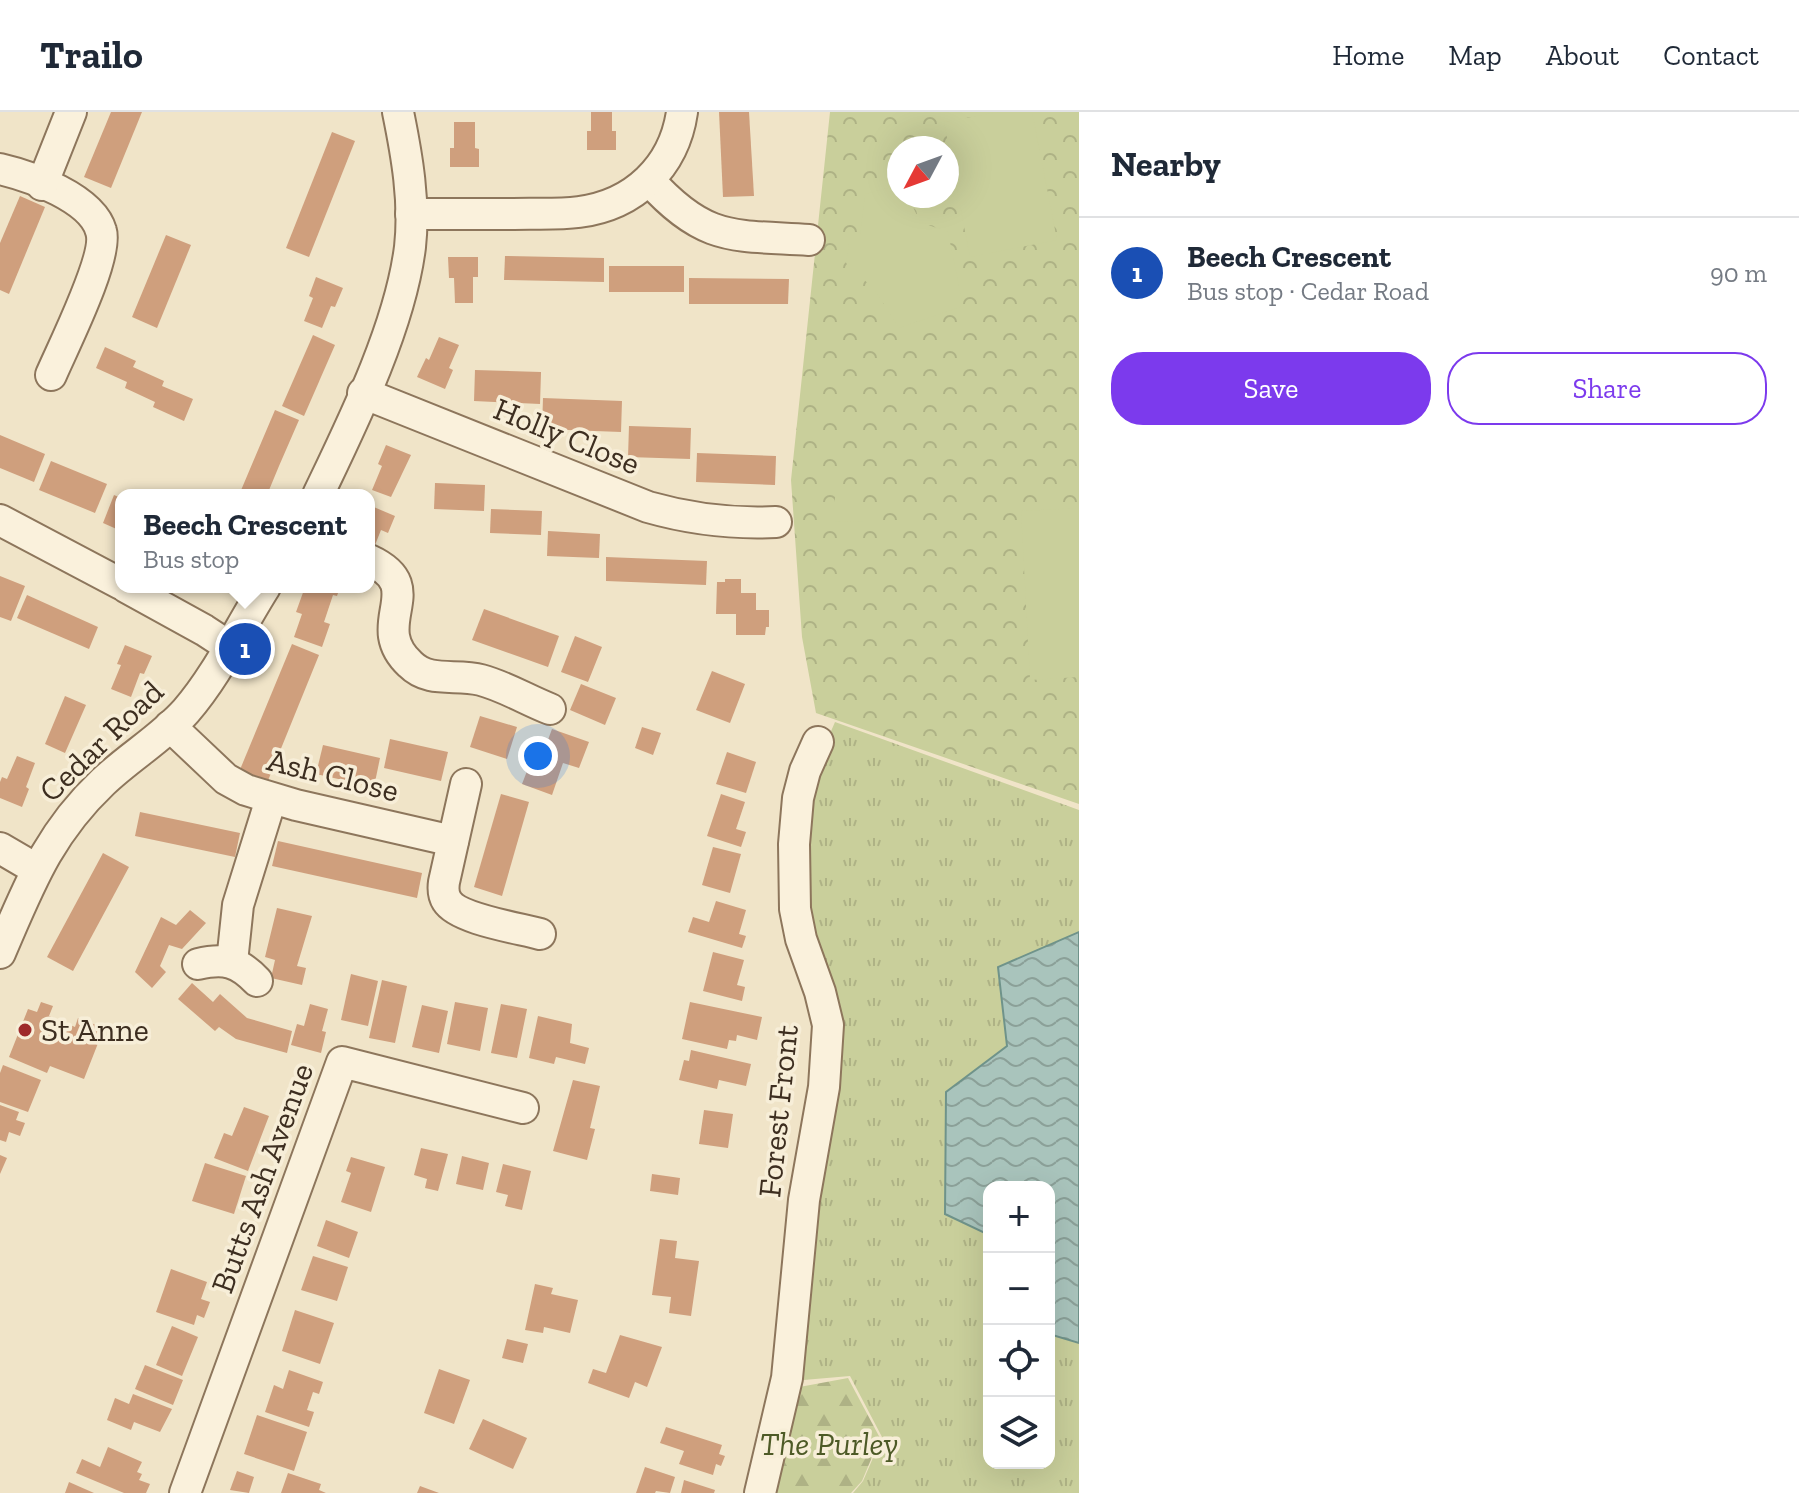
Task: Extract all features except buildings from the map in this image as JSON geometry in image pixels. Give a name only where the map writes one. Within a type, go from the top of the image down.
[{"type":"street","points":[[42,185],[71,112]]},
{"type":"street","points":[[321,489],[363,393],[399,294],[410,247],[409,175],[398,112]]},
{"type":"street","points":[[411,214],[579,212],[624,198],[649,180],[670,151],[682,112]]},
{"type":"street","points":[[0,169],[76,199],[96,218],[103,240],[98,263],[51,375]]},
{"type":"street","points":[[649,180],[682,214],[717,232],[809,240]]},
{"type":"street","name":"Holly Close","points":[[363,393],[648,507],[758,532]]},
{"type":"street","points":[[0,520],[115,582]]},
{"type":"street","points":[[375,563],[386,569],[397,583],[398,601],[392,630],[397,647],[410,664],[427,675],[480,680],[550,709]]},
{"type":"street","points":[[136,593],[230,647]]},
{"type":"street","name":"Cedar Road","points":[[0,953],[36,869],[55,837],[106,778],[170,726],[196,698],[262,593]]},
{"type":"street","name":"Ash Close","points":[[170,726],[226,779],[246,790],[271,799],[453,841]]},
{"type":"street","name":"Forest Front","points":[[760,1493],[787,1378],[804,1200],[824,1087],[828,1025],[801,939],[795,896],[794,844],[798,798],[805,771],[818,742]]},
{"type":"street","points":[[466,784],[443,893],[447,901],[463,913],[540,934]]},
{"type":"street","points":[[232,962],[238,905],[271,799]]},
{"type":"street","points":[[0,848],[36,869]]},
{"type":"street","points":[[198,964],[216,960],[232,962],[257,981]]},
{"type":"street","name":"Butts Ash Avenue","points":[[185,1493],[342,1062],[523,1108]]},
{"type":"green space","points":[[830,112],[1079,112],[1079,804],[816,713],[802,637],[791,480]]},
{"type":"green space","points":[[998,112],[1032,112],[1057,240],[970,257],[959,200],[959,136],[947,136],[944,122]]},
{"type":"green space","points":[[887,188],[887,208],[914,208],[920,222],[948,232],[963,306],[899,328],[874,289],[846,263],[849,244],[860,234],[865,194]]},
{"type":"green space","points":[[835,495],[863,495],[863,522],[835,521]]},
{"type":"green space","points":[[1079,508],[1079,677],[1030,680],[1021,511]]},
{"type":"green space","points":[[835,722],[1079,810],[1079,1493],[853,1493],[863,1481],[882,1437],[850,1376],[792,1381],[837,1016],[806,933],[802,840],[812,775]]},
{"type":"green space","name":"The Purley","points":[[848,1378],[880,1438],[862,1481],[851,1493],[774,1493],[794,1388]]},
{"type":"water","points":[[1079,932],[1079,1343],[1055,1336],[1055,1181],[983,1181],[983,1232],[945,1214],[946,1092],[1007,1046],[998,967]]},
{"type":"place","name":"Beech Crescent","points":[[245,649]]},
{"type":"place","name":"St Anne","points":[[25,1030]]}]
